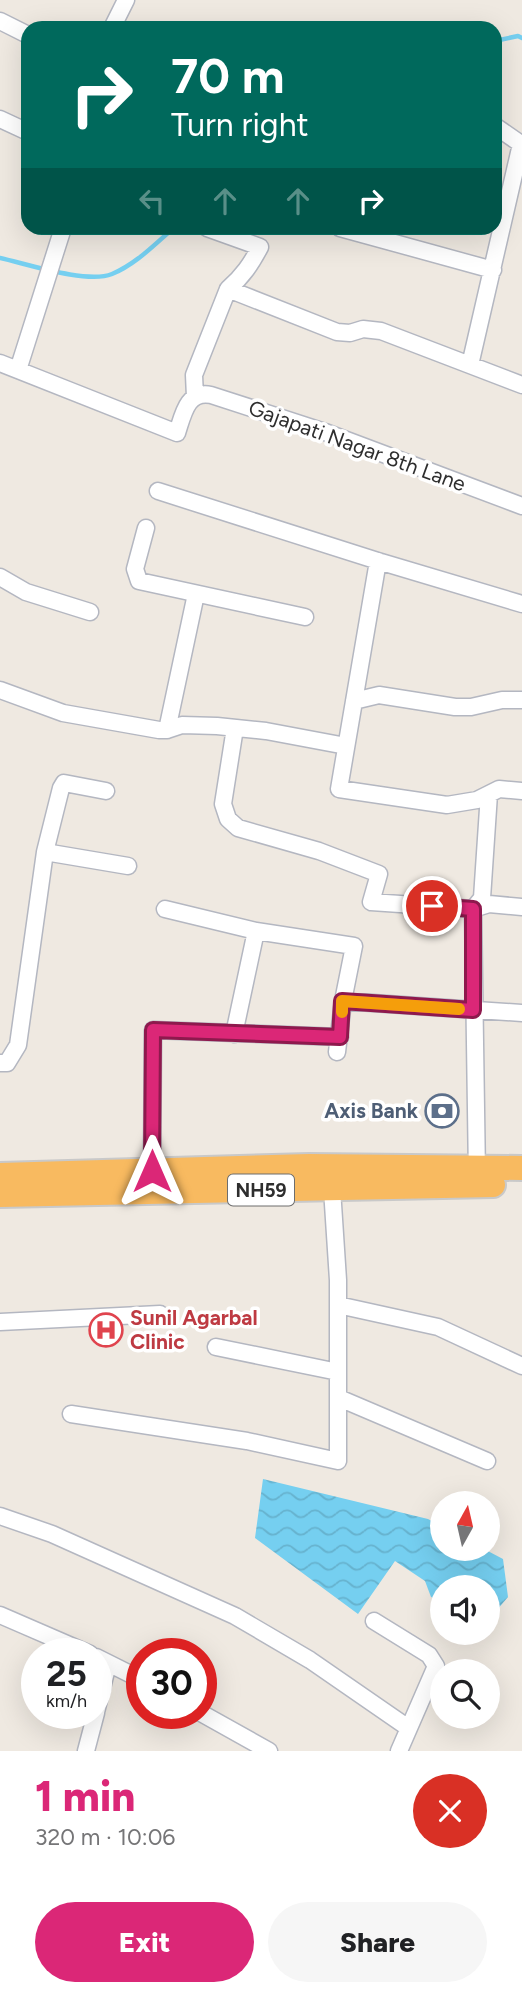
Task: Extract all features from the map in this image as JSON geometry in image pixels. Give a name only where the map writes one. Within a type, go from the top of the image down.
[{"type":"highway","points":[[0,1175],[309,1166],[477,1177],[522,1168]]},
{"type":"highway","name":"NH59","points":[[0,1195],[332,1189],[477,1177],[522,1184]]},
{"type":"street","points":[[116,21],[126,0]]},
{"type":"street","points":[[0,20],[21,31]]},
{"type":"street","points":[[0,119],[21,129]]},
{"type":"street","points":[[470,365],[493,270],[516,197],[521,144],[502,131]]},
{"type":"street","points":[[18,370],[60,235]]},
{"type":"street","points":[[0,363],[177,433],[193,397],[196,371],[228,289],[241,278],[260,247],[227,235]]},
{"type":"street","points":[[366,235],[493,270]]},
{"type":"street","points":[[228,289],[337,332],[350,333],[362,328],[381,331],[522,385]]},
{"type":"street","name":"Gajapati Nagar 8th Lane","points":[[193,397],[211,395],[325,432],[522,506]]},
{"type":"street","points":[[158,491],[522,604]]},
{"type":"street","points":[[146,528],[135,569],[137,579],[142,583],[305,617]]},
{"type":"street","points":[[378,561],[340,789],[447,805],[477,800],[499,789],[522,790]]},
{"type":"street","points":[[0,577],[26,592],[90,612]]},
{"type":"street","points":[[167,730],[196,594]]},
{"type":"street","points":[[0,690],[63,713],[167,730],[182,725],[235,728],[346,746]]},
{"type":"street","points":[[354,701],[379,695],[471,708],[502,700],[522,700]]},
{"type":"street","points":[[235,728],[223,804],[228,819],[238,828],[319,851],[379,874],[371,902],[473,909],[489,904],[522,907]]},
{"type":"street","points":[[0,1065],[8,1063],[18,1045],[45,852],[61,788],[64,783],[106,791]]},
{"type":"street","points":[[477,1177],[473,909],[482,898],[489,794]]},
{"type":"street","points":[[45,852],[128,866]]},
{"type":"street","points":[[152,1171],[153,1030],[234,1034],[338,1044],[342,1001],[354,946],[256,931],[165,909]]},
{"type":"street","points":[[234,1034],[256,931]]},
{"type":"street","points":[[342,1001],[522,1013]]},
{"type":"street","points":[[71,1414],[247,1441],[338,1461],[338,1305],[332,1189]]},
{"type":"street","points":[[338,1305],[438,1327],[522,1366]]},
{"type":"street","points":[[0,1322],[160,1314]]},
{"type":"street","points":[[216,1347],[338,1372]]},
{"type":"street","points":[[340,1398],[486,1461]]},
{"type":"street","points":[[0,1516],[52,1534],[235,1616],[310,1660],[408,1727]]},
{"type":"street","points":[[0,1615],[53,1638]]},
{"type":"street","points":[[374,1621],[429,1654],[436,1666],[399,1751]]},
{"type":"street","points":[[217,1722],[269,1751]]},
{"type":"street","points":[[86,1751],[92,1729]]},
{"type":"water","points":[[263,1479],[428,1519],[430,1561],[500,1561],[500,1557],[503,1559],[508,1597],[500,1606],[500,1575],[430,1575],[430,1594],[425,1581],[395,1561],[358,1614],[255,1538]]},
{"type":"waterway","points":[[502,39],[518,36],[522,38]]},
{"type":"waterway","points":[[0,258],[73,275],[101,276],[112,274],[135,261],[166,235]]},
{"type":"slow traffic","points":[[342,1012],[342,1001],[459,1009]]},
{"type":"place","name":"Axis Bank","points":[[442,1111]]},
{"type":"place","name":"Sunil Agarbal Clinic","points":[[106,1330]]},
{"type":"route","points":[[152,1171],[153,1030],[340,1037],[342,1001],[473,1010],[473,909],[432,906]]}]
